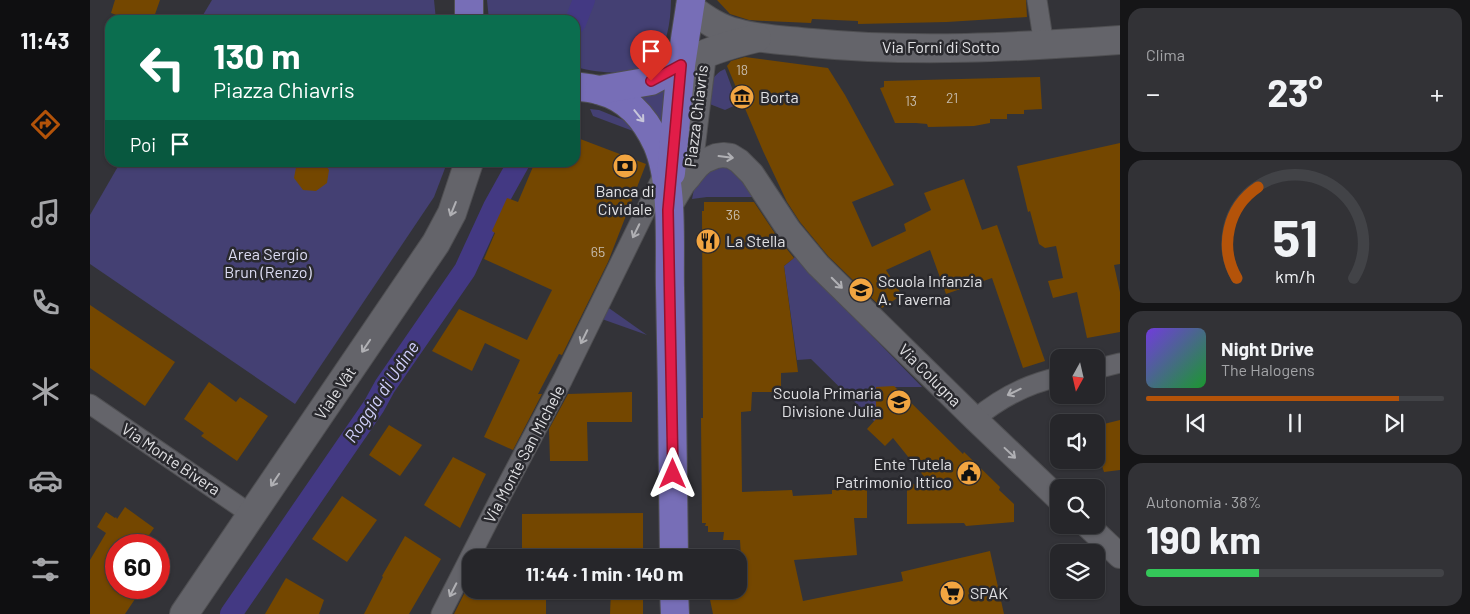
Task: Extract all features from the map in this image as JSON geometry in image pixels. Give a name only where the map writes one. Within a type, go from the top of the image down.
[{"type":"main road","points":[[468,0],[469,15]]},
{"type":"main road","name":"Via Forni di Sotto","points":[[691,4],[707,20],[723,28],[736,33],[761,38],[870,47],[970,48],[1120,40]]},
{"type":"main road","name":"Piazza Chiavris","points":[[674,549],[668,210],[692,60],[691,4]]},
{"type":"main road","name":"Via Forni di Sotto","points":[[692,60],[736,43],[761,38]]},
{"type":"main road","name":"Piazza Chiavris","points":[[587,88],[651,81],[692,60]]},
{"type":"main road","name":"Piazza Chiavris","points":[[587,88],[619,98],[638,114],[677,174],[668,210]]},
{"type":"main road","name":"Viale Vât","points":[[184,614],[436,243],[452,213],[467,167]]},
{"type":"main road","points":[[674,614],[675,599]]},
{"type":"street","points":[[1037,0],[1044,45]]},
{"type":"street","name":"Piazza Chiavris","points":[[605,294],[677,174],[692,60]]},
{"type":"street","name":"Piazza Chiavris","points":[[677,174],[697,167],[710,158],[723,155],[739,161],[752,174],[803,248]]},
{"type":"street","name":"Via Colugna","points":[[803,248],[974,419],[1050,490]]},
{"type":"street","name":"Via Monte San Michele","points":[[441,614],[605,294]]},
{"type":"street","points":[[1105,367],[1120,363]]},
{"type":"street","points":[[974,419],[1005,396],[1039,381],[1050,379]]},
{"type":"street","name":"Via Monte Bivera","points":[[90,404],[252,515]]},
{"type":"street","points":[[1097,534],[1120,556]]},
{"type":"street","points":[[677,599],[680,614]]},
{"type":"green space","points":[[212,0],[434,0],[436,15],[203,15]]},
{"type":"green space","points":[[487,0],[671,0],[669,24],[664,42],[657,56],[646,65],[633,71],[616,73],[580,68],[580,15],[488,15]]},
{"type":"green space","points":[[725,69],[738,104],[725,110],[707,103],[713,79]]},
{"type":"green space","points":[[667,86],[663,136],[635,99]]},
{"type":"green space","points":[[590,109],[599,110],[626,121],[633,131],[593,116]]},
{"type":"green space","name":"Area Sergio Brun (Renzo)","points":[[118,167],[445,167],[434,197],[295,404],[90,264],[90,215]]},
{"type":"green space","points":[[714,167],[737,169],[754,197],[707,197],[692,199],[695,184]]},
{"type":"green space","points":[[795,257],[922,387],[876,387],[876,423],[811,359],[797,360],[784,266]]},
{"type":"green space","points":[[606,306],[647,335],[599,318]]},
{"type":"building","points":[[115,0],[160,0],[155,15],[116,15],[111,13]]},
{"type":"building","points":[[717,0],[1026,0],[1027,17],[947,22],[858,24],[858,21],[812,19],[811,23],[766,21],[749,20],[730,14]]},
{"type":"building","points":[[745,57],[828,68],[845,95],[894,185],[852,202],[872,247],[906,231],[904,224],[931,210],[924,193],[964,179],[982,230],[997,225],[1045,361],[1023,368],[992,278],[946,294],[930,250],[886,270],[902,295],[882,308],[828,256],[800,222],[787,202],[727,66],[731,61]]},
{"type":"building","points":[[1040,77],[1042,109],[1024,110],[1024,114],[1007,114],[1007,119],[990,119],[990,123],[974,126],[928,127],[927,124],[895,123],[880,88],[884,87],[884,81]]},
{"type":"building","points":[[580,139],[646,164],[608,262],[562,355],[559,354],[538,394],[542,394],[513,450],[484,437],[520,360],[485,343],[472,371],[432,351],[459,309],[527,340],[552,290],[484,259],[495,233],[492,231],[507,198],[518,202],[533,167],[580,167]]},
{"type":"building","points":[[1120,143],[1120,264],[1114,265],[1120,292],[1120,332],[1087,338],[1077,292],[1053,298],[1048,281],[1063,278],[1056,246],[1045,248],[1039,244],[1030,211],[1028,212],[1017,166]]},
{"type":"building","points":[[296,167],[327,167],[329,170],[327,183],[316,191],[303,190],[294,178]]},
{"type":"building","points":[[704,202],[754,202],[794,258],[784,266],[798,372],[781,373],[781,392],[752,392],[751,411],[741,412],[742,492],[792,490],[793,496],[832,494],[832,490],[867,490],[867,518],[854,518],[857,555],[794,560],[803,601],[903,581],[901,572],[990,551],[1004,614],[713,614],[710,599],[747,599],[747,549],[740,549],[740,540],[723,540],[724,532],[708,532],[708,526],[705,526],[706,523],[702,523],[702,211],[704,211]]},
{"type":"building","points":[[90,305],[175,362],[145,406],[90,368]]},
{"type":"building","points":[[209,382],[236,402],[240,397],[268,416],[237,461],[201,436],[204,433],[184,419]]},
{"type":"building","points":[[894,386],[963,454],[964,452],[1000,487],[999,490],[1014,504],[1014,522],[966,526],[964,523],[907,524],[907,484],[930,484],[893,438],[885,446],[867,429],[876,419],[876,387]]},
{"type":"building","points":[[632,392],[632,422],[587,422],[588,461],[550,461],[549,429],[568,394]]},
{"type":"building","points":[[1120,420],[1120,470],[1104,472],[1103,469],[1105,469],[1105,424]]},
{"type":"building","points":[[389,425],[422,445],[400,476],[369,455]]},
{"type":"building","points":[[453,457],[486,474],[460,528],[424,505]]},
{"type":"building","points":[[342,496],[377,520],[347,562],[312,539]]},
{"type":"building","points":[[125,507],[154,528],[150,534],[105,534],[97,527],[106,512],[117,519]]},
{"type":"building","points":[[643,513],[643,549],[522,549],[522,514]]},
{"type":"building","points":[[105,535],[105,599],[135,599],[125,614],[90,614],[90,560]]},
{"type":"building","points":[[405,536],[441,559],[409,614],[364,614],[382,576]]},
{"type":"building","points":[[286,578],[324,600],[319,614],[265,614]]},
{"type":"building","points":[[462,598],[546,599],[546,614],[454,614]]},
{"type":"building","points":[[611,599],[643,599],[643,614],[610,614]]},
{"type":"waterway","name":"Roggia di Udine","points":[[578,15],[584,0]]},
{"type":"waterway","name":"Roggia di Udine","points":[[231,614],[465,270],[494,207],[516,167]]},
{"type":"place","name":"Borta","points":[[742,97]]},
{"type":"place","name":"Banca di Cividale","points":[[625,166]]},
{"type":"place","name":"La Stella","points":[[708,241]]},
{"type":"place","name":"Scuola Infanzia A. Taverna","points":[[861,290]]},
{"type":"place","name":"Scuola Primaria Divisione Julia","points":[[899,402]]},
{"type":"place","name":"Ente Tutela Patrimonio Ittico","points":[[969,473]]},
{"type":"place","name":"SPAK","points":[[952,593]]},
{"type":"route","points":[[651,81],[681,65],[668,210],[673,474]]}]
